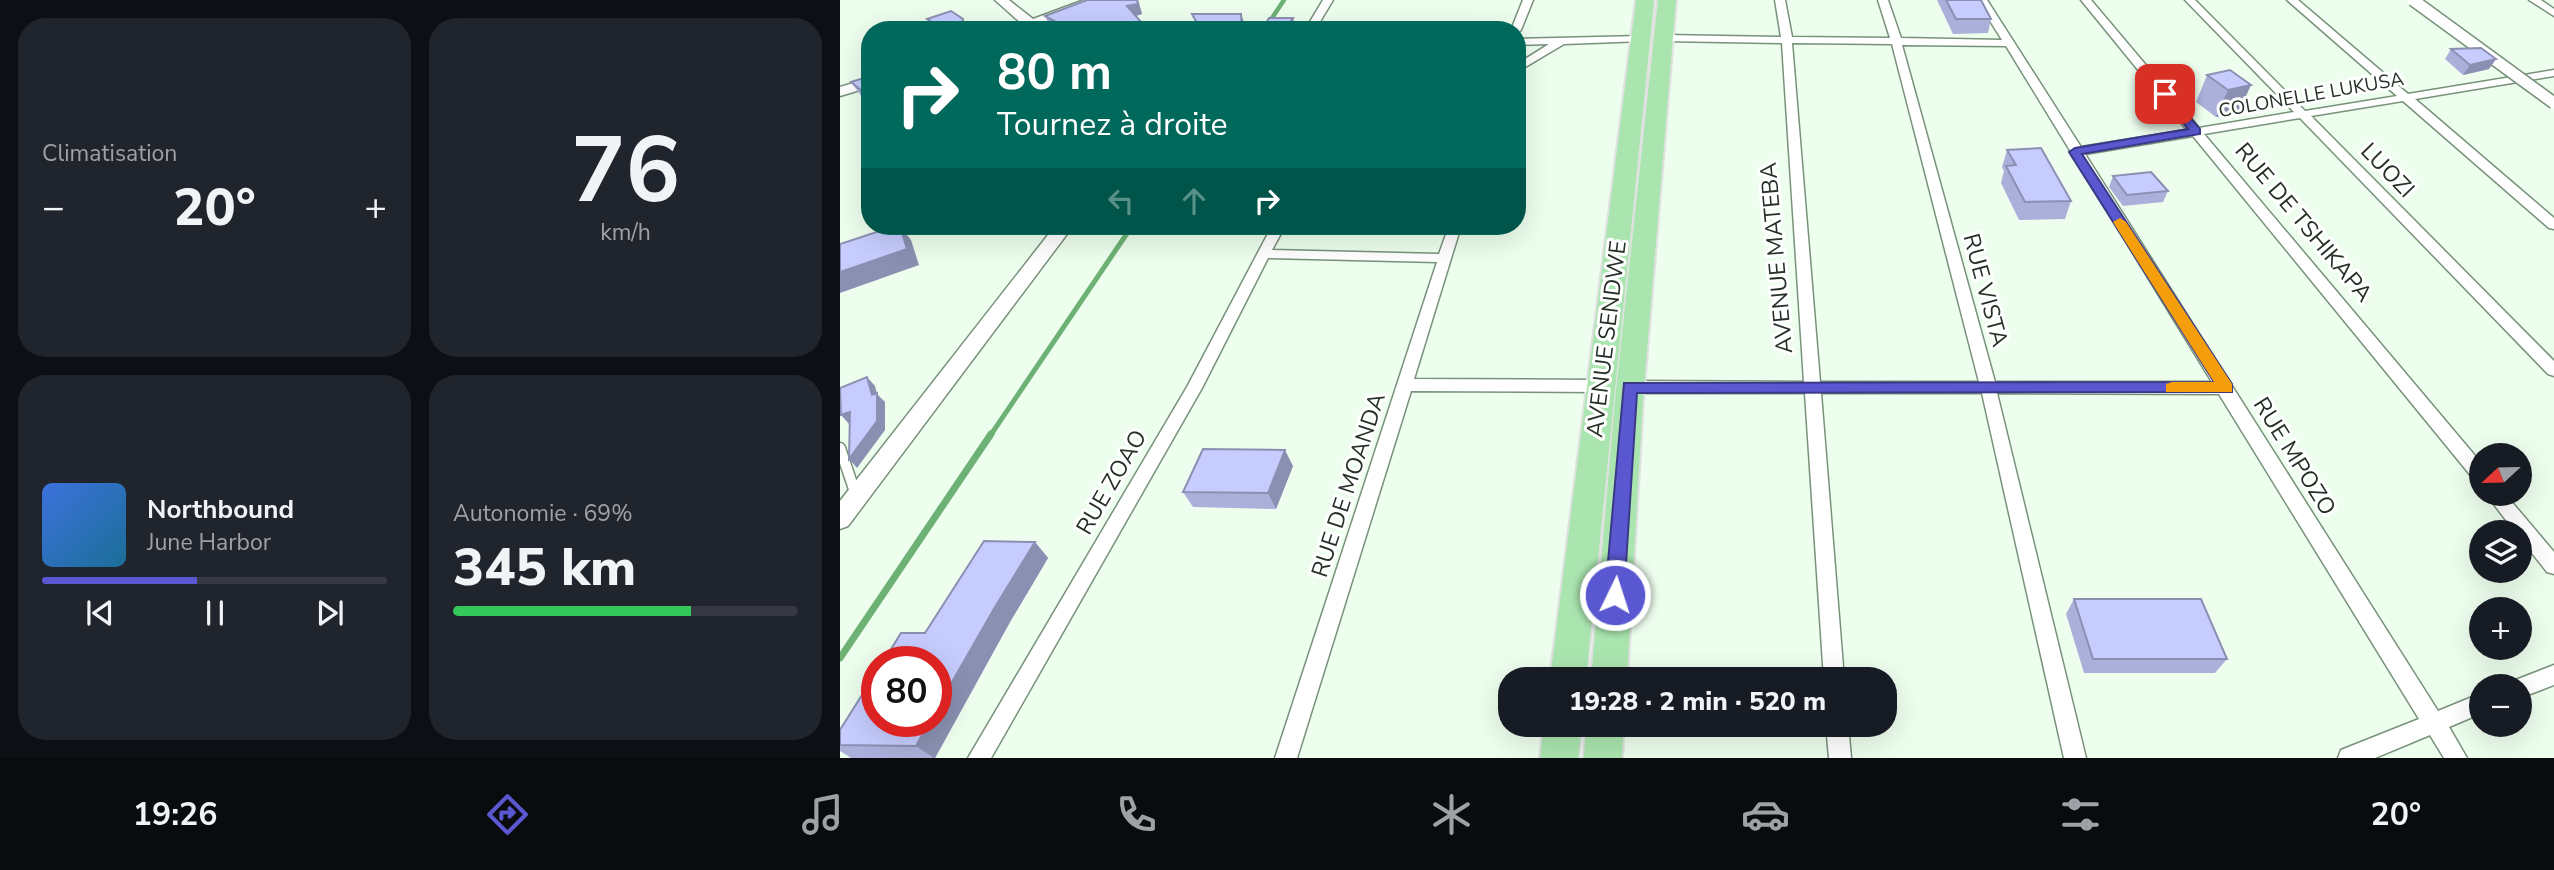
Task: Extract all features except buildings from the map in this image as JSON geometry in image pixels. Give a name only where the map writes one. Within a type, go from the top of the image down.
[{"type":"highway","name":"AVENUE SENDWE","points":[[1610,667],[1652,38],[1645,0]]},
{"type":"highway","name":"AVENUE SENDWE","points":[[1569,667],[1599,393],[1652,38],[1667,0]]},
{"type":"highway","points":[[1599,393],[1629,394]]},
{"type":"highway","points":[[1559,758],[1561,737]]},
{"type":"highway","points":[[1603,758],[1604,737]]},
{"type":"main road","points":[[1001,0],[1027,21]]},
{"type":"main road","points":[[1049,21],[1096,0]]},
{"type":"main road","points":[[840,92],[861,85]]},
{"type":"main road","points":[[840,519],[1058,235]]},
{"type":"street","points":[[1315,21],[1328,0]]},
{"type":"street","points":[[1520,21],[1528,0]]},
{"type":"street","name":"AVENUE MATEBA","points":[[1780,0],[1787,39],[1833,667]]},
{"type":"street","name":"RUE VISTA","points":[[1882,0],[1896,40],[1988,387],[2075,758]]},
{"type":"street","name":"RUE MPOZO","points":[[1982,0],[2456,758]]},
{"type":"street","name":"RUE DE TSHIKAPA","points":[[2086,0],[2469,461]]},
{"type":"street","name":"LUOZI","points":[[2190,0],[2554,370]]},
{"type":"street","points":[[2292,0],[2554,225]]},
{"type":"street","points":[[2413,0],[2554,103]]},
{"type":"street","points":[[2534,0],[2554,13]]},
{"type":"street","points":[[1526,43],[1652,38],[2008,43]]},
{"type":"street","points":[[1526,63],[1564,40]]},
{"type":"street","name":"COLONELLE LUKUSA","points":[[2075,152],[2303,112],[2554,73]]},
{"type":"street","name":"RUE ZOAO","points":[[979,758],[1194,388],[1274,235]]},
{"type":"street","name":"RUE DE MOANDA","points":[[1286,758],[1452,235]]},
{"type":"street","points":[[1264,254],[1445,258]]},
{"type":"street","points":[[1405,385],[1599,393]]},
{"type":"street","points":[[1629,394],[1812,386],[2226,388]]},
{"type":"street","points":[[2505,506],[2554,566]]},
{"type":"street","points":[[2532,683],[2554,674]]},
{"type":"street","points":[[2349,758],[2469,708]]},
{"type":"street","points":[[1838,737],[1840,758]]},
{"type":"lane","points":[[840,448],[856,498]]},
{"type":"waterway","points":[[1270,21],[1284,0]]},
{"type":"waterway","points":[[990,436],[1126,235]]},
{"type":"waterway","points":[[840,658],[991,434]]},
{"type":"slow traffic","points":[[2120,222],[2226,388],[2172,388]]},
{"type":"route","points":[[1615,595],[1630,387],[2226,388],[2075,152],[2196,131],[2165,94]]}]
